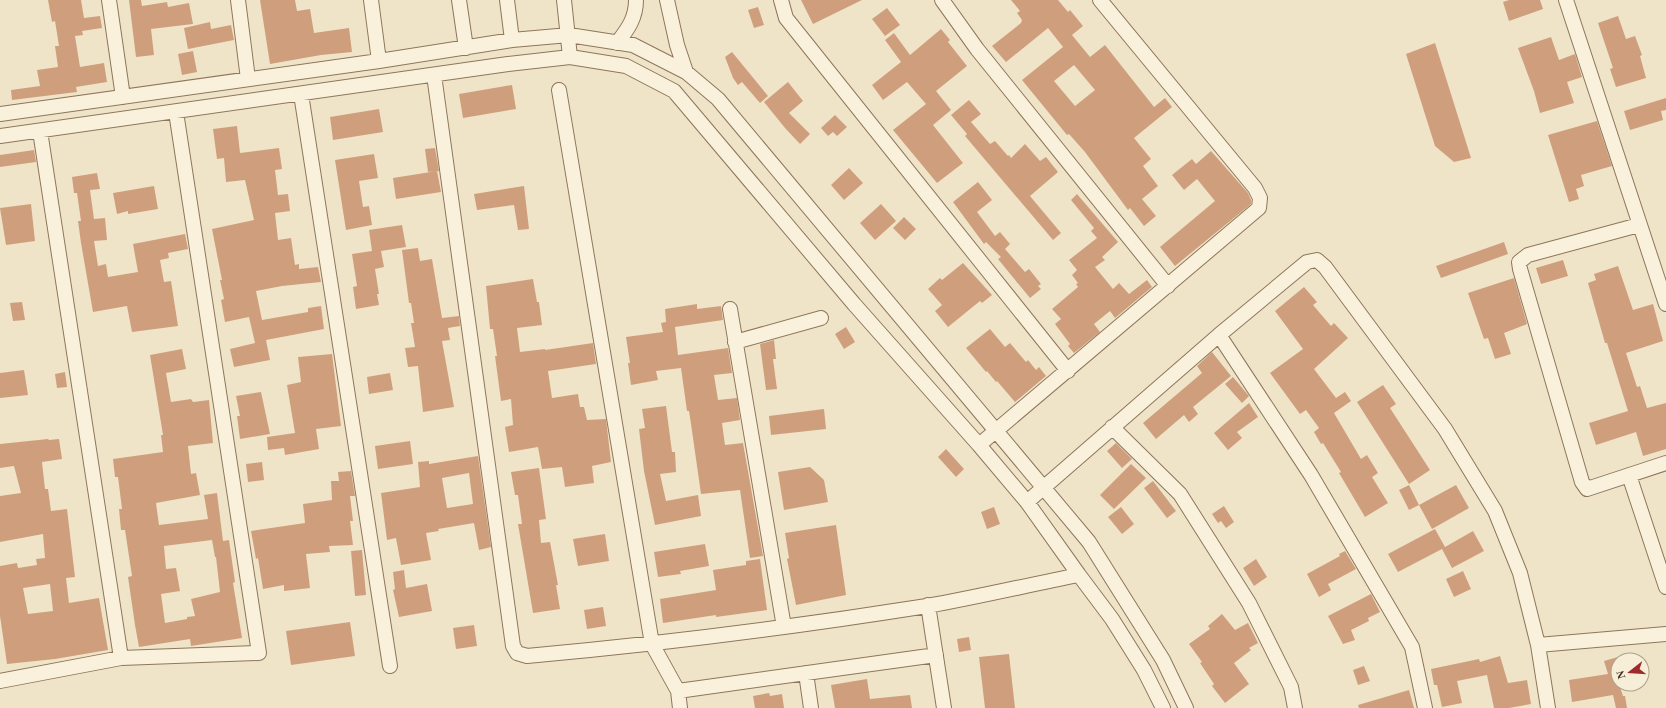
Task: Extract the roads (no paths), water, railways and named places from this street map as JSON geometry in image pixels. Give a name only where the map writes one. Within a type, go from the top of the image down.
[{"type":"street","points":[[109,0],[123,97]]},
{"type":"street","points":[[238,0],[248,79]]},
{"type":"street","points":[[371,0],[380,61]]},
{"type":"street","points":[[459,0],[466,48]]},
{"type":"street","points":[[507,0],[512,40]]},
{"type":"street","points":[[564,0],[570,57]]},
{"type":"street","points":[[616,43],[629,27],[634,18],[636,0]]},
{"type":"street","points":[[667,0],[677,46],[686,72]]},
{"type":"street","points":[[781,0],[786,18],[1068,371]]},
{"type":"street","points":[[942,0],[977,49],[1168,286]]},
{"type":"street","points":[[980,445],[1259,208],[1260,198],[1255,188],[1100,0]]},
{"type":"street","points":[[1566,0],[1666,304]]},
{"type":"street","points":[[0,114],[380,61],[512,40],[568,35],[633,45],[686,72],[718,100],[1089,542],[1163,660],[1186,708]]},
{"type":"street","points":[[0,136],[508,64],[570,57],[626,66],[674,90],[854,304],[980,445],[1027,502],[1112,619],[1144,670],[1163,708]]},
{"type":"street","points":[[434,75],[513,646],[517,653],[527,656],[652,644],[784,626],[928,605],[1079,575]]},
{"type":"street","points":[[559,90],[652,644],[678,690],[680,708]]},
{"type":"street","points":[[301,94],[390,666]]},
{"type":"street","points":[[0,681],[121,658],[258,653],[176,112]]},
{"type":"street","points":[[40,131],[121,658]]},
{"type":"street","points":[[1639,225],[1528,255],[1519,262],[1582,482],[1588,489],[1666,463]]},
{"type":"street","points":[[1027,502],[1112,427],[1307,262],[1318,260],[1325,267],[1445,429],[1495,511],[1520,573],[1538,645],[1548,708]]},
{"type":"street","points":[[730,309],[784,626]]},
{"type":"street","points":[[735,342],[821,318]]},
{"type":"street","points":[[1220,335],[1311,475],[1412,647],[1425,708]]},
{"type":"street","points":[[1112,427],[1180,494],[1249,603],[1291,686],[1295,708]]},
{"type":"street","points":[[1629,475],[1666,587]]},
{"type":"street","points":[[928,605],[944,708]]},
{"type":"street","points":[[1538,645],[1666,634]]},
{"type":"street","points":[[678,690],[936,656]]},
{"type":"street","points":[[806,673],[811,708]]}]
